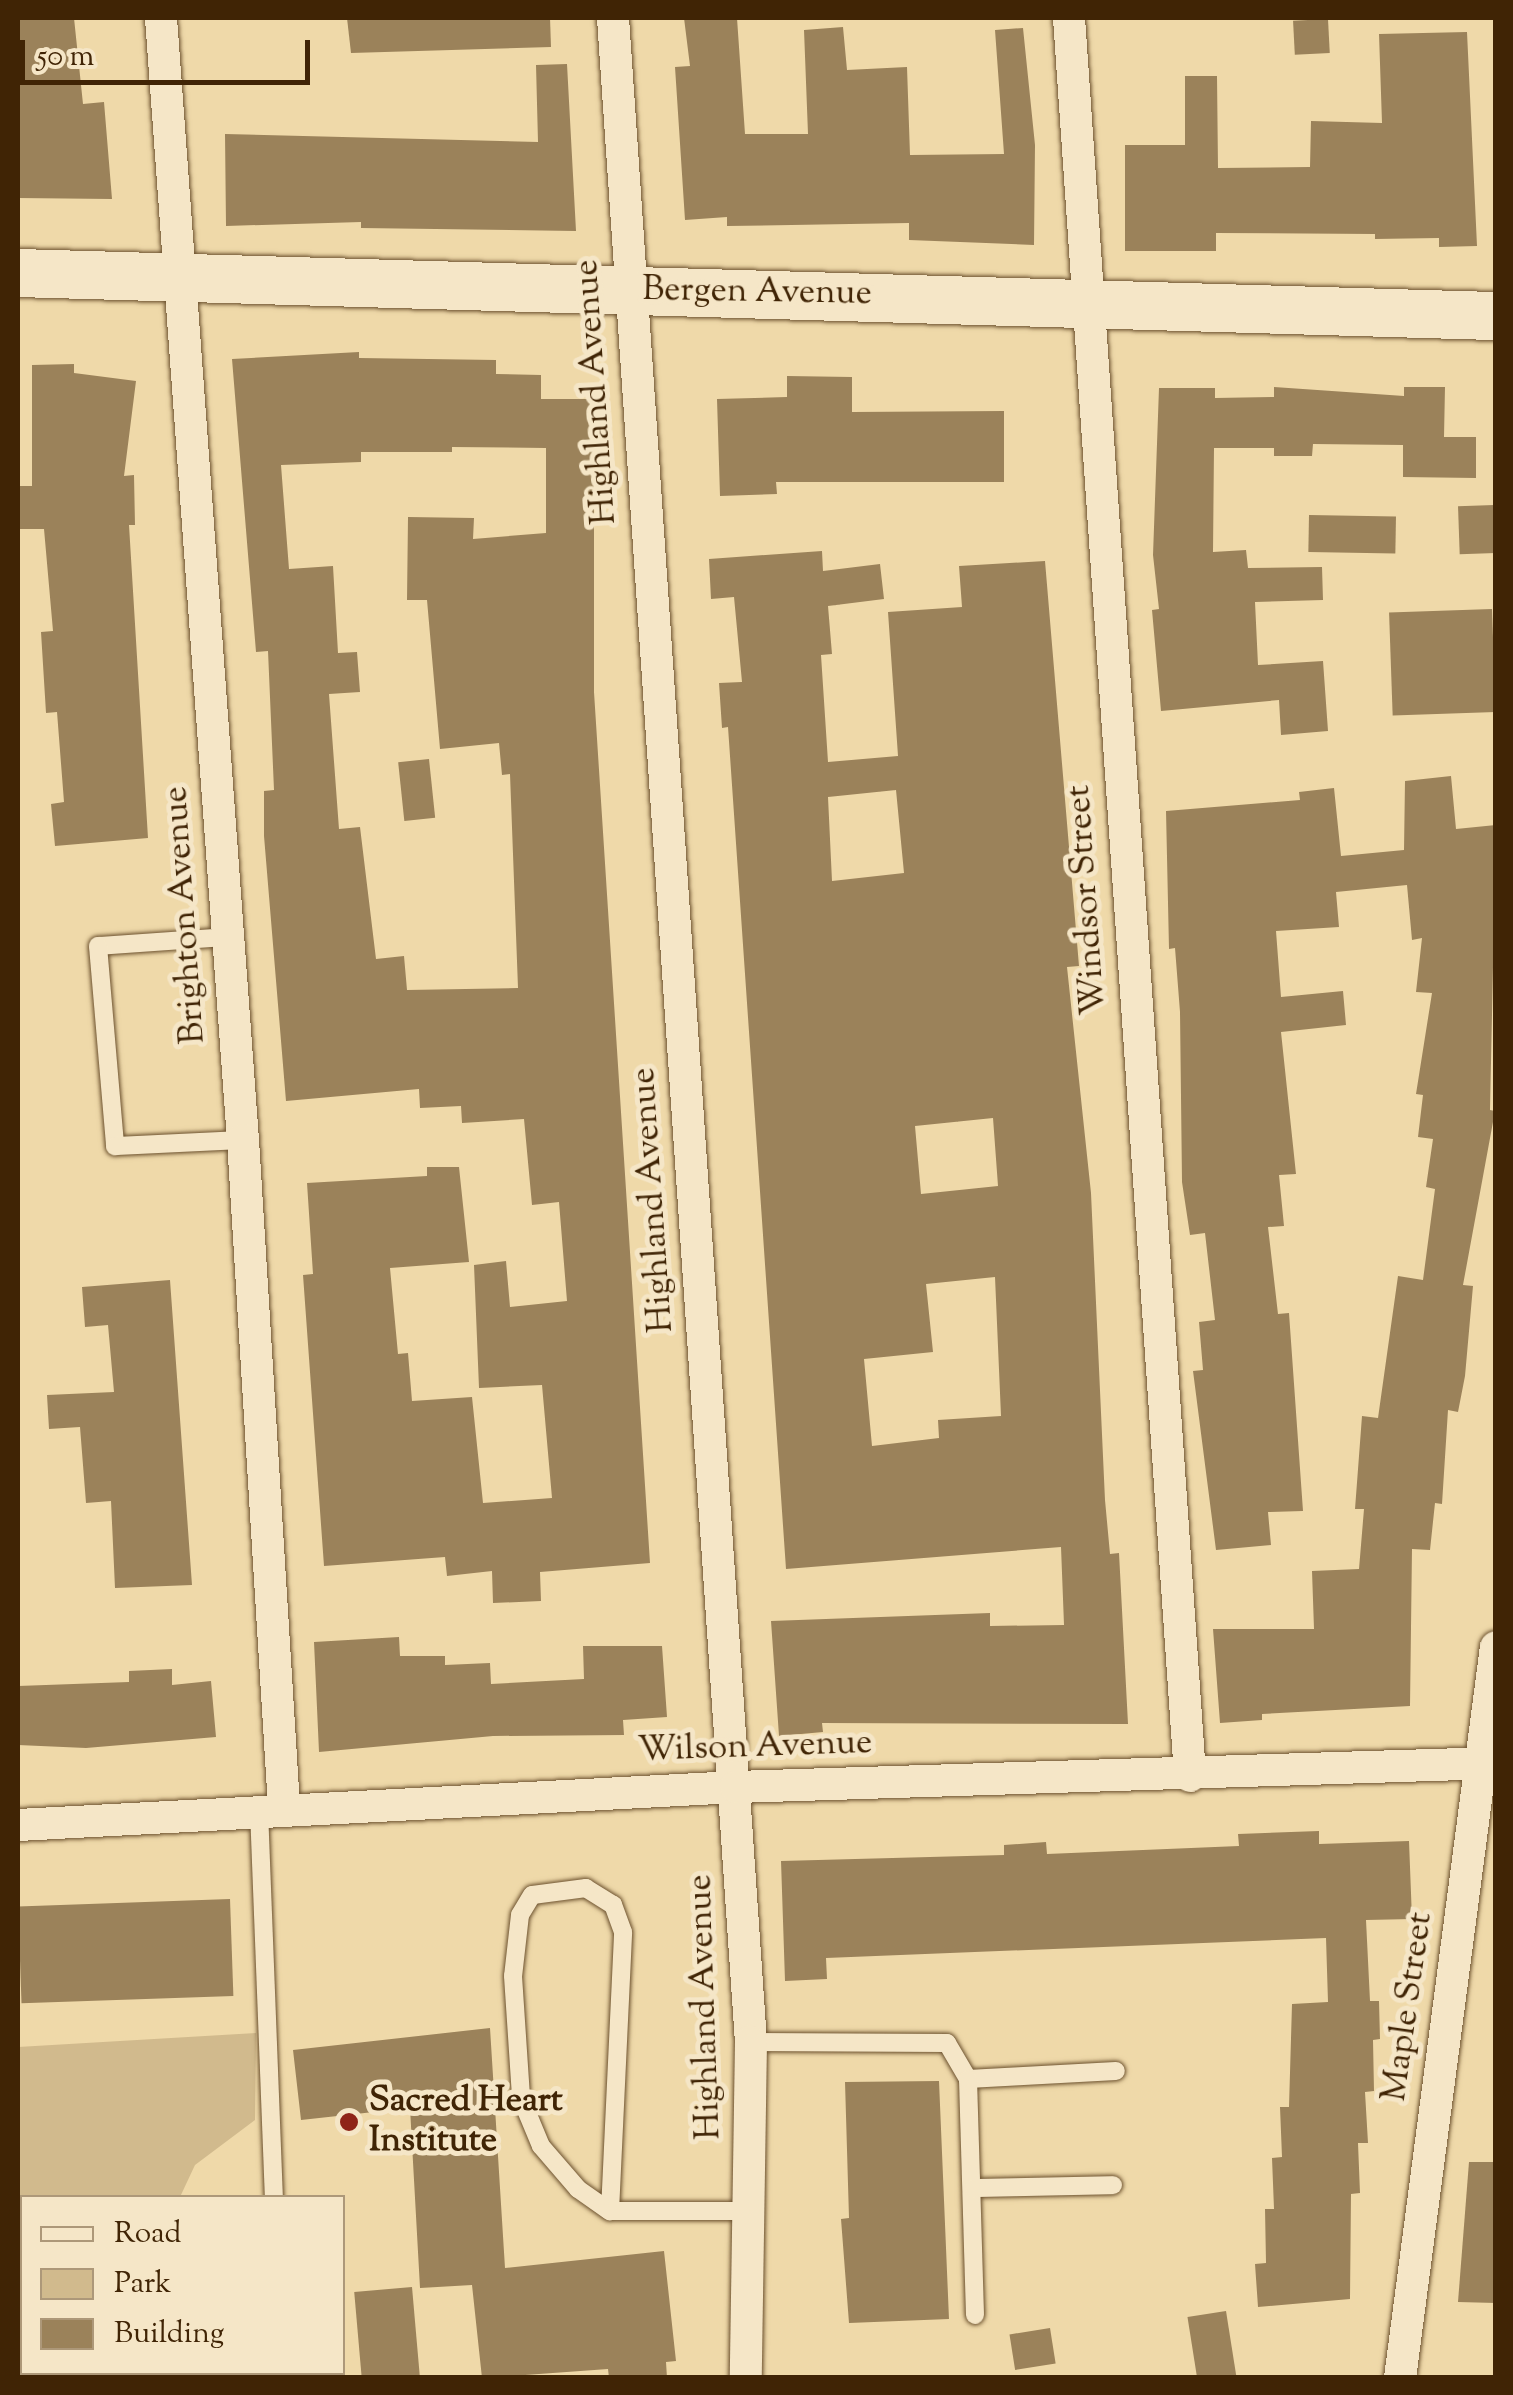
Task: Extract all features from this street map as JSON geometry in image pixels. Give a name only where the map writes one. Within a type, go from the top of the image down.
[{"type":"street","name":"Brighton Avenue","points":[[161,18],[176,279],[244,1140],[271,1808]]},
{"type":"street","name":"Highland Avenue","points":[[613,18],[751,2042],[753,2211],[746,2378]]},
{"type":"street","name":"Windsor Street","points":[[1069,18],[1085,301],[1190,1776]]},
{"type":"street","name":"Bergen Avenue","points":[[18,274],[1085,301],[1496,316]]},
{"type":"street","name":"Maple Street","points":[[1400,2378],[1489,1763],[1496,1648]]},
{"type":"street","name":"Wilson Avenue","points":[[18,1825],[271,1808],[736,1788],[1190,1776],[1489,1763]]},
{"type":"lane","points":[[228,937],[98,946],[115,1146],[244,1140]]},
{"type":"lane","points":[[271,1808],[274,2195]]},
{"type":"lane","points":[[610,2210],[623,1932],[614,1905],[586,1888],[532,1895],[520,1915],[513,1976],[521,2098],[541,2146],[578,2189],[610,2210],[753,2211]]},
{"type":"lane","points":[[751,2042],[947,2044],[968,2079],[975,2314]]},
{"type":"lane","points":[[968,2079],[1116,2072]]},
{"type":"lane","points":[[974,2188],[1113,2185]]},
{"type":"green space","points":[[256,2033],[255,2120],[195,2165],[181,2195],[20,2195],[20,2375],[297,2377],[18,2377],[18,2047]]},
{"type":"building","points":[[18,18],[74,18],[83,104],[104,102],[112,199],[18,198]]},
{"type":"building","points":[[347,18],[550,18],[551,47],[351,53]]},
{"type":"building","points":[[684,18],[737,18],[745,134],[808,134],[804,30],[843,27],[847,70],[907,67],[910,155],[1004,154],[995,30],[1023,28],[1035,145],[1034,245],[909,240],[909,223],[727,226],[727,217],[685,220],[675,67],[690,66]]},
{"type":"building","points":[[1328,19],[1330,53],[1295,55],[1293,21]]},
{"type":"building","points":[[1467,32],[1477,246],[1439,247],[1439,238],[1375,239],[1375,234],[1216,233],[1216,251],[1125,251],[1125,145],[1185,145],[1185,76],[1217,76],[1218,168],[1310,167],[1311,121],[1382,123],[1379,34]]},
{"type":"building","points":[[567,64],[576,231],[361,228],[361,222],[226,226],[225,134],[538,142],[536,65]]},
{"type":"building","points":[[359,352],[359,358],[496,360],[496,374],[541,375],[541,399],[594,399],[594,692],[650,1563],[540,1572],[541,1601],[493,1603],[492,1571],[447,1576],[445,1557],[324,1566],[303,1275],[313,1274],[307,1183],[427,1176],[427,1167],[459,1167],[469,1262],[390,1268],[398,1354],[408,1353],[412,1401],[472,1397],[483,1503],[552,1498],[542,1385],[479,1388],[474,1265],[506,1261],[510,1307],[567,1301],[559,1202],[532,1205],[524,1119],[462,1123],[461,1106],[420,1108],[419,1089],[286,1101],[264,836],[264,791],[274,790],[268,651],[256,652],[232,359]],"holes":[[[452,447],[546,448],[546,533],[473,539],[474,518],[408,517],[407,600],[427,600],[440,749],[499,743],[502,775],[510,774],[518,988],[407,990],[404,956],[376,959],[360,827],[339,829],[329,694],[360,692],[357,652],[338,653],[333,566],[289,569],[281,465],[361,462],[361,452],[452,452]]]},
{"type":"building","points":[[74,364],[74,373],[136,381],[124,476],[134,475],[135,525],[129,525],[148,838],[55,846],[51,804],[64,802],[57,712],[46,713],[41,632],[53,631],[44,529],[18,529],[18,486],[32,486],[32,365]]},
{"type":"building","points":[[787,376],[852,377],[852,412],[1004,411],[1004,482],[776,482],[777,494],[720,496],[717,399],[787,397]]},
{"type":"building","points":[[1274,387],[1404,396],[1404,387],[1445,387],[1444,437],[1476,437],[1476,478],[1403,477],[1403,445],[1313,444],[1312,456],[1274,456],[1274,448],[1214,448],[1213,552],[1246,550],[1248,568],[1322,567],[1323,600],[1255,602],[1258,665],[1323,661],[1328,731],[1281,735],[1279,700],[1161,711],[1152,610],[1159,609],[1153,555],[1159,388],[1215,388],[1215,398],[1274,397]]},
{"type":"building","points":[[1494,505],[1496,553],[1460,554],[1458,506]]},
{"type":"building","points":[[1309,515],[1396,517],[1395,554],[1308,552]]},
{"type":"building","points":[[822,551],[823,571],[880,564],[884,599],[828,606],[832,654],[821,655],[828,762],[898,756],[888,612],[962,607],[959,566],[1045,561],[1079,966],[1067,967],[1091,1193],[1105,1500],[1110,1554],[1119,1553],[1128,1724],[822,1723],[823,1732],[779,1736],[771,1621],[990,1613],[990,1626],[1064,1625],[1061,1547],[786,1569],[728,727],[722,728],[719,683],[742,682],[734,597],[711,599],[709,559]],"holes":[[[896,790],[904,873],[832,881],[828,797]],[[993,1118],[998,1186],[921,1194],[915,1126]],[[995,1277],[1001,1416],[938,1420],[939,1438],[872,1446],[864,1359],[933,1352],[926,1284]]]},
{"type":"building","points":[[1492,609],[1496,712],[1393,716],[1389,613]]},
{"type":"building","points":[[429,759],[435,818],[404,821],[398,762]]},
{"type":"building","points":[[1451,776],[1456,829],[1496,825],[1490,1110],[1495,1111],[1463,1285],[1473,1286],[1465,1376],[1458,1412],[1448,1410],[1442,1504],[1435,1503],[1430,1550],[1412,1549],[1410,1706],[1262,1714],[1262,1720],[1220,1723],[1213,1629],[1314,1629],[1312,1571],[1359,1569],[1364,1509],[1355,1509],[1362,1416],[1378,1418],[1398,1276],[1423,1280],[1435,1189],[1426,1187],[1433,1139],[1418,1137],[1423,1095],[1416,1094],[1432,993],[1416,992],[1422,938],[1412,940],[1407,885],[1336,892],[1339,927],[1276,931],[1281,997],[1343,991],[1346,1025],[1281,1032],[1296,1174],[1279,1175],[1284,1226],[1268,1227],[1278,1314],[1289,1313],[1303,1511],[1268,1512],[1271,1545],[1216,1550],[1193,1371],[1203,1370],[1199,1322],[1215,1320],[1205,1233],[1190,1235],[1182,1182],[1180,1012],[1175,948],[1169,949],[1166,811],[1300,800],[1299,792],[1334,788],[1341,856],[1404,850],[1405,781]]},
{"type":"building","points":[[170,1280],[192,1585],[115,1588],[111,1501],[86,1503],[80,1427],[49,1429],[47,1395],[114,1392],[108,1325],[85,1327],[82,1287]]},
{"type":"building","points":[[399,1637],[400,1656],[445,1656],[445,1665],[490,1663],[491,1684],[584,1679],[583,1646],[662,1646],[667,1717],[623,1720],[624,1735],[493,1736],[319,1752],[314,1642]]},
{"type":"building","points":[[172,1669],[172,1685],[211,1681],[216,1737],[86,1748],[18,1745],[18,1686],[129,1682],[129,1671]]},
{"type":"building","points":[[1319,1831],[1319,1844],[1409,1841],[1412,1919],[1366,1920],[1370,2001],[1379,2001],[1380,2039],[1373,2040],[1374,2091],[1365,2092],[1368,2143],[1358,2143],[1360,2193],[1351,2194],[1350,2299],[1258,2307],[1255,2264],[1266,2263],[1265,2209],[1274,2209],[1272,2158],[1282,2157],[1280,2107],[1289,2107],[1292,2004],[1328,2002],[1326,1938],[826,1958],[827,1979],[785,1981],[781,1861],[1004,1855],[1004,1845],[1046,1842],[1047,1854],[1239,1846],[1238,1834]]},
{"type":"building","points":[[230,1899],[233,1996],[22,2003],[18,1906]]},
{"type":"building","points":[[490,2028],[505,2268],[664,2251],[676,2361],[666,2362],[667,2378],[609,2378],[608,2369],[482,2378],[472,2285],[420,2288],[410,2108],[301,2120],[293,2050]]},
{"type":"building","points":[[939,2081],[949,2319],[849,2323],[841,2219],[849,2218],[845,2082]]},
{"type":"building","points":[[1469,2162],[1496,2162],[1496,2303],[1458,2302]]},
{"type":"building","points":[[412,2287],[420,2378],[362,2378],[354,2292]]},
{"type":"building","points":[[1226,2311],[1237,2378],[1197,2378],[1187,2317]]},
{"type":"building","points":[[1050,2328],[1056,2364],[1015,2370],[1010,2334]]},
{"type":"place","name":"Sacred Heart Institute","points":[[349,2122]]}]
